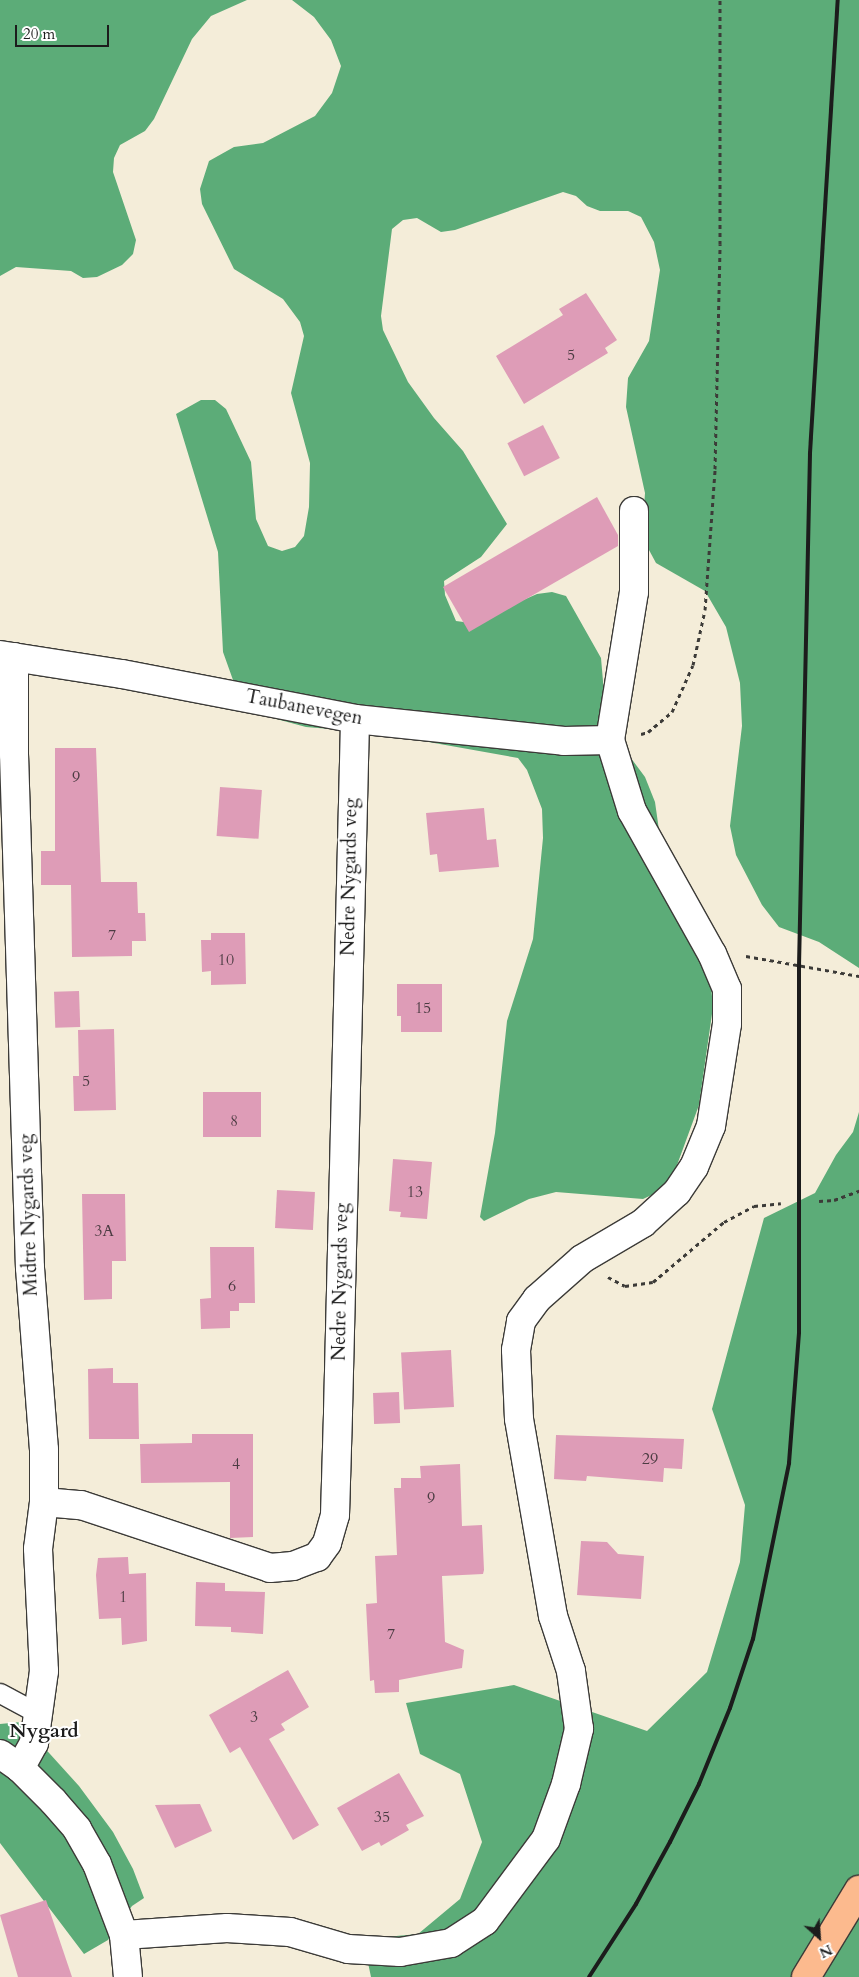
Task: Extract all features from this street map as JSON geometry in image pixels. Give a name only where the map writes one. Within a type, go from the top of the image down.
[{"type":"highway","points":[[806,1977],[859,1890]]},
{"type":"street","points":[[124,1935],[227,1928],[290,1932],[348,1949],[400,1952],[451,1943],[485,1921],[546,1839],[566,1784],[579,1729],[571,1671],[553,1616],[519,1419],[516,1350],[521,1321],[537,1299],[582,1259],[642,1223],[677,1192],[694,1166],[711,1126],[728,1024],[727,989],[712,954],[632,811],[610,740],[634,592],[634,511]]},
{"type":"street","name":"Taubanevegen","points":[[7,656],[355,719],[564,741],[610,740]]},
{"type":"street","name":"Midtre Nygards veg","points":[[7,656],[14,754],[30,1268],[44,1450],[44,1502],[38,1549],[44,1671],[34,1743],[10,1761]]},
{"type":"street","name":"Nedre Nygards veg","points":[[44,1502],[81,1505],[270,1568],[293,1566],[317,1557],[327,1543],[335,1515],[355,719]]},
{"type":"street","points":[[10,1761],[77,1829],[109,1890],[124,1935],[128,1977]]},
{"type":"lane","points":[[0,1693],[39,1714]]},
{"type":"path","points":[[610,740],[648,732],[672,712],[693,665],[704,610],[716,440],[720,244],[720,0]]},
{"type":"path","points":[[712,954],[755,956],[859,976]]},
{"type":"path","points":[[819,1201],[859,1191]]},
{"type":"path","points":[[582,1259],[625,1286],[647,1284],[666,1273],[724,1222],[754,1206],[781,1202]]},
{"type":"green space","points":[[0,0],[247,0],[211,16],[192,39],[154,119],[145,131],[120,145],[114,158],[113,172],[136,240],[133,254],[122,265],[97,277],[83,278],[71,271],[16,267],[0,276]]},
{"type":"green space","points":[[292,0],[859,0],[859,968],[819,942],[779,927],[762,905],[736,855],[730,826],[742,726],[740,683],[726,627],[705,591],[656,563],[642,537],[645,493],[626,407],[628,378],[649,341],[660,270],[654,242],[641,217],[628,211],[600,211],[587,206],[576,196],[563,192],[455,230],[441,232],[417,218],[403,220],[392,229],[381,316],[383,330],[408,382],[434,418],[463,451],[507,524],[481,557],[444,581],[445,595],[456,621],[471,623],[537,594],[552,592],[566,596],[601,658],[606,716],[619,742],[645,777],[655,802],[661,844],[709,964],[713,1007],[699,1105],[669,1187],[643,1199],[556,1192],[529,1199],[484,1221],[480,1217],[495,1133],[507,1021],[533,939],[543,838],[542,809],[527,770],[518,758],[378,733],[306,727],[236,708],[231,683],[233,680],[223,652],[218,552],[176,414],[201,400],[215,400],[226,409],[251,462],[256,519],[268,546],[282,551],[295,547],[304,536],[309,507],[310,463],[291,393],[304,336],[300,322],[283,299],[234,269],[202,204],[200,189],[209,161],[234,147],[263,143],[315,116],[332,93],[341,66],[331,40],[314,17]]},
{"type":"green space","points":[[859,1112],[859,1977],[371,1977],[363,1939],[418,1934],[460,1899],[482,1842],[460,1774],[420,1754],[406,1703],[514,1685],[647,1731],[707,1672],[740,1562],[745,1505],[712,1409],[764,1218],[815,1193],[836,1155],[853,1132]]},
{"type":"green space","points":[[21,1722],[79,1786],[113,1832],[133,1869],[144,1898],[132,1906],[108,1940],[84,1954],[0,1843],[0,1724]]},
{"type":"building","points":[[586,293],[617,340],[605,348],[608,353],[524,404],[496,356],[563,315],[559,309]]},
{"type":"building","points":[[543,425],[560,458],[524,476],[507,443]]},
{"type":"building","points":[[597,497],[618,535],[618,546],[469,632],[443,587]]},
{"type":"building","points":[[55,748],[96,748],[101,882],[137,882],[138,913],[145,913],[146,941],[132,941],[132,956],[72,957],[71,885],[41,885],[41,851],[55,851]]},
{"type":"building","points":[[220,787],[262,790],[258,839],[217,836]]},
{"type":"building","points":[[484,808],[487,840],[496,839],[499,867],[439,872],[437,854],[430,855],[426,813]]},
{"type":"building","points":[[211,933],[245,933],[246,984],[211,985],[211,971],[202,972],[201,940],[211,940]]},
{"type":"building","points":[[397,984],[442,984],[442,1032],[401,1032],[401,1016],[397,1016]]},
{"type":"building","points":[[79,991],[80,1027],[55,1028],[54,992]]},
{"type":"building","points":[[114,1029],[116,1110],[74,1111],[73,1076],[79,1076],[78,1030]]},
{"type":"building","points":[[203,1092],[261,1092],[261,1137],[203,1137]]},
{"type":"building","points":[[393,1159],[432,1162],[427,1219],[400,1217],[401,1212],[389,1211]]},
{"type":"building","points":[[277,1190],[315,1192],[313,1230],[275,1228]]},
{"type":"building","points":[[82,1194],[125,1194],[126,1261],[112,1261],[112,1299],[84,1300]]},
{"type":"building","points":[[210,1247],[254,1247],[255,1303],[239,1303],[239,1311],[230,1311],[230,1328],[201,1329],[200,1299],[211,1298]]},
{"type":"building","points":[[451,1350],[454,1407],[404,1410],[401,1353]]},
{"type":"building","points":[[113,1368],[113,1383],[138,1383],[139,1439],[89,1439],[88,1369]]},
{"type":"building","points":[[399,1392],[400,1423],[374,1424],[373,1393]]},
{"type":"building","points":[[192,1434],[253,1434],[253,1537],[230,1538],[230,1482],[141,1483],[140,1444],[192,1443]]},
{"type":"building","points":[[556,1435],[684,1439],[682,1469],[664,1468],[663,1482],[587,1476],[586,1481],[554,1479]]},
{"type":"building","points":[[460,1464],[462,1526],[482,1525],[484,1570],[483,1574],[442,1576],[445,1642],[464,1650],[462,1668],[399,1680],[399,1692],[375,1693],[374,1680],[370,1681],[366,1604],[377,1603],[375,1556],[397,1555],[394,1488],[401,1488],[401,1478],[421,1478],[420,1466]]},
{"type":"building","points":[[581,1541],[607,1542],[618,1554],[644,1556],[641,1599],[577,1595]]},
{"type":"building","points":[[128,1557],[129,1574],[146,1573],[147,1641],[122,1645],[121,1618],[99,1619],[96,1575],[98,1558]]},
{"type":"building","points":[[196,1582],[225,1583],[225,1591],[265,1592],[263,1634],[231,1632],[231,1627],[195,1626]]},
{"type":"building","points":[[288,1670],[309,1707],[281,1724],[285,1730],[269,1739],[319,1825],[293,1840],[240,1747],[230,1753],[209,1715]]},
{"type":"building","points":[[399,1773],[424,1816],[406,1825],[409,1830],[381,1846],[379,1842],[362,1851],[337,1808]]},
{"type":"building","points":[[200,1804],[212,1831],[175,1848],[155,1805]]},
{"type":"building","points":[[46,1900],[72,1977],[18,1977],[0,1915]]},
{"type":"railway","points":[[589,1977],[636,1904],[670,1842],[699,1784],[730,1708],[753,1639],[789,1463],[799,1332],[799,966],[810,453],[838,0]]},
{"type":"district","name":"Nygard","points":[[44,1730]]}]
